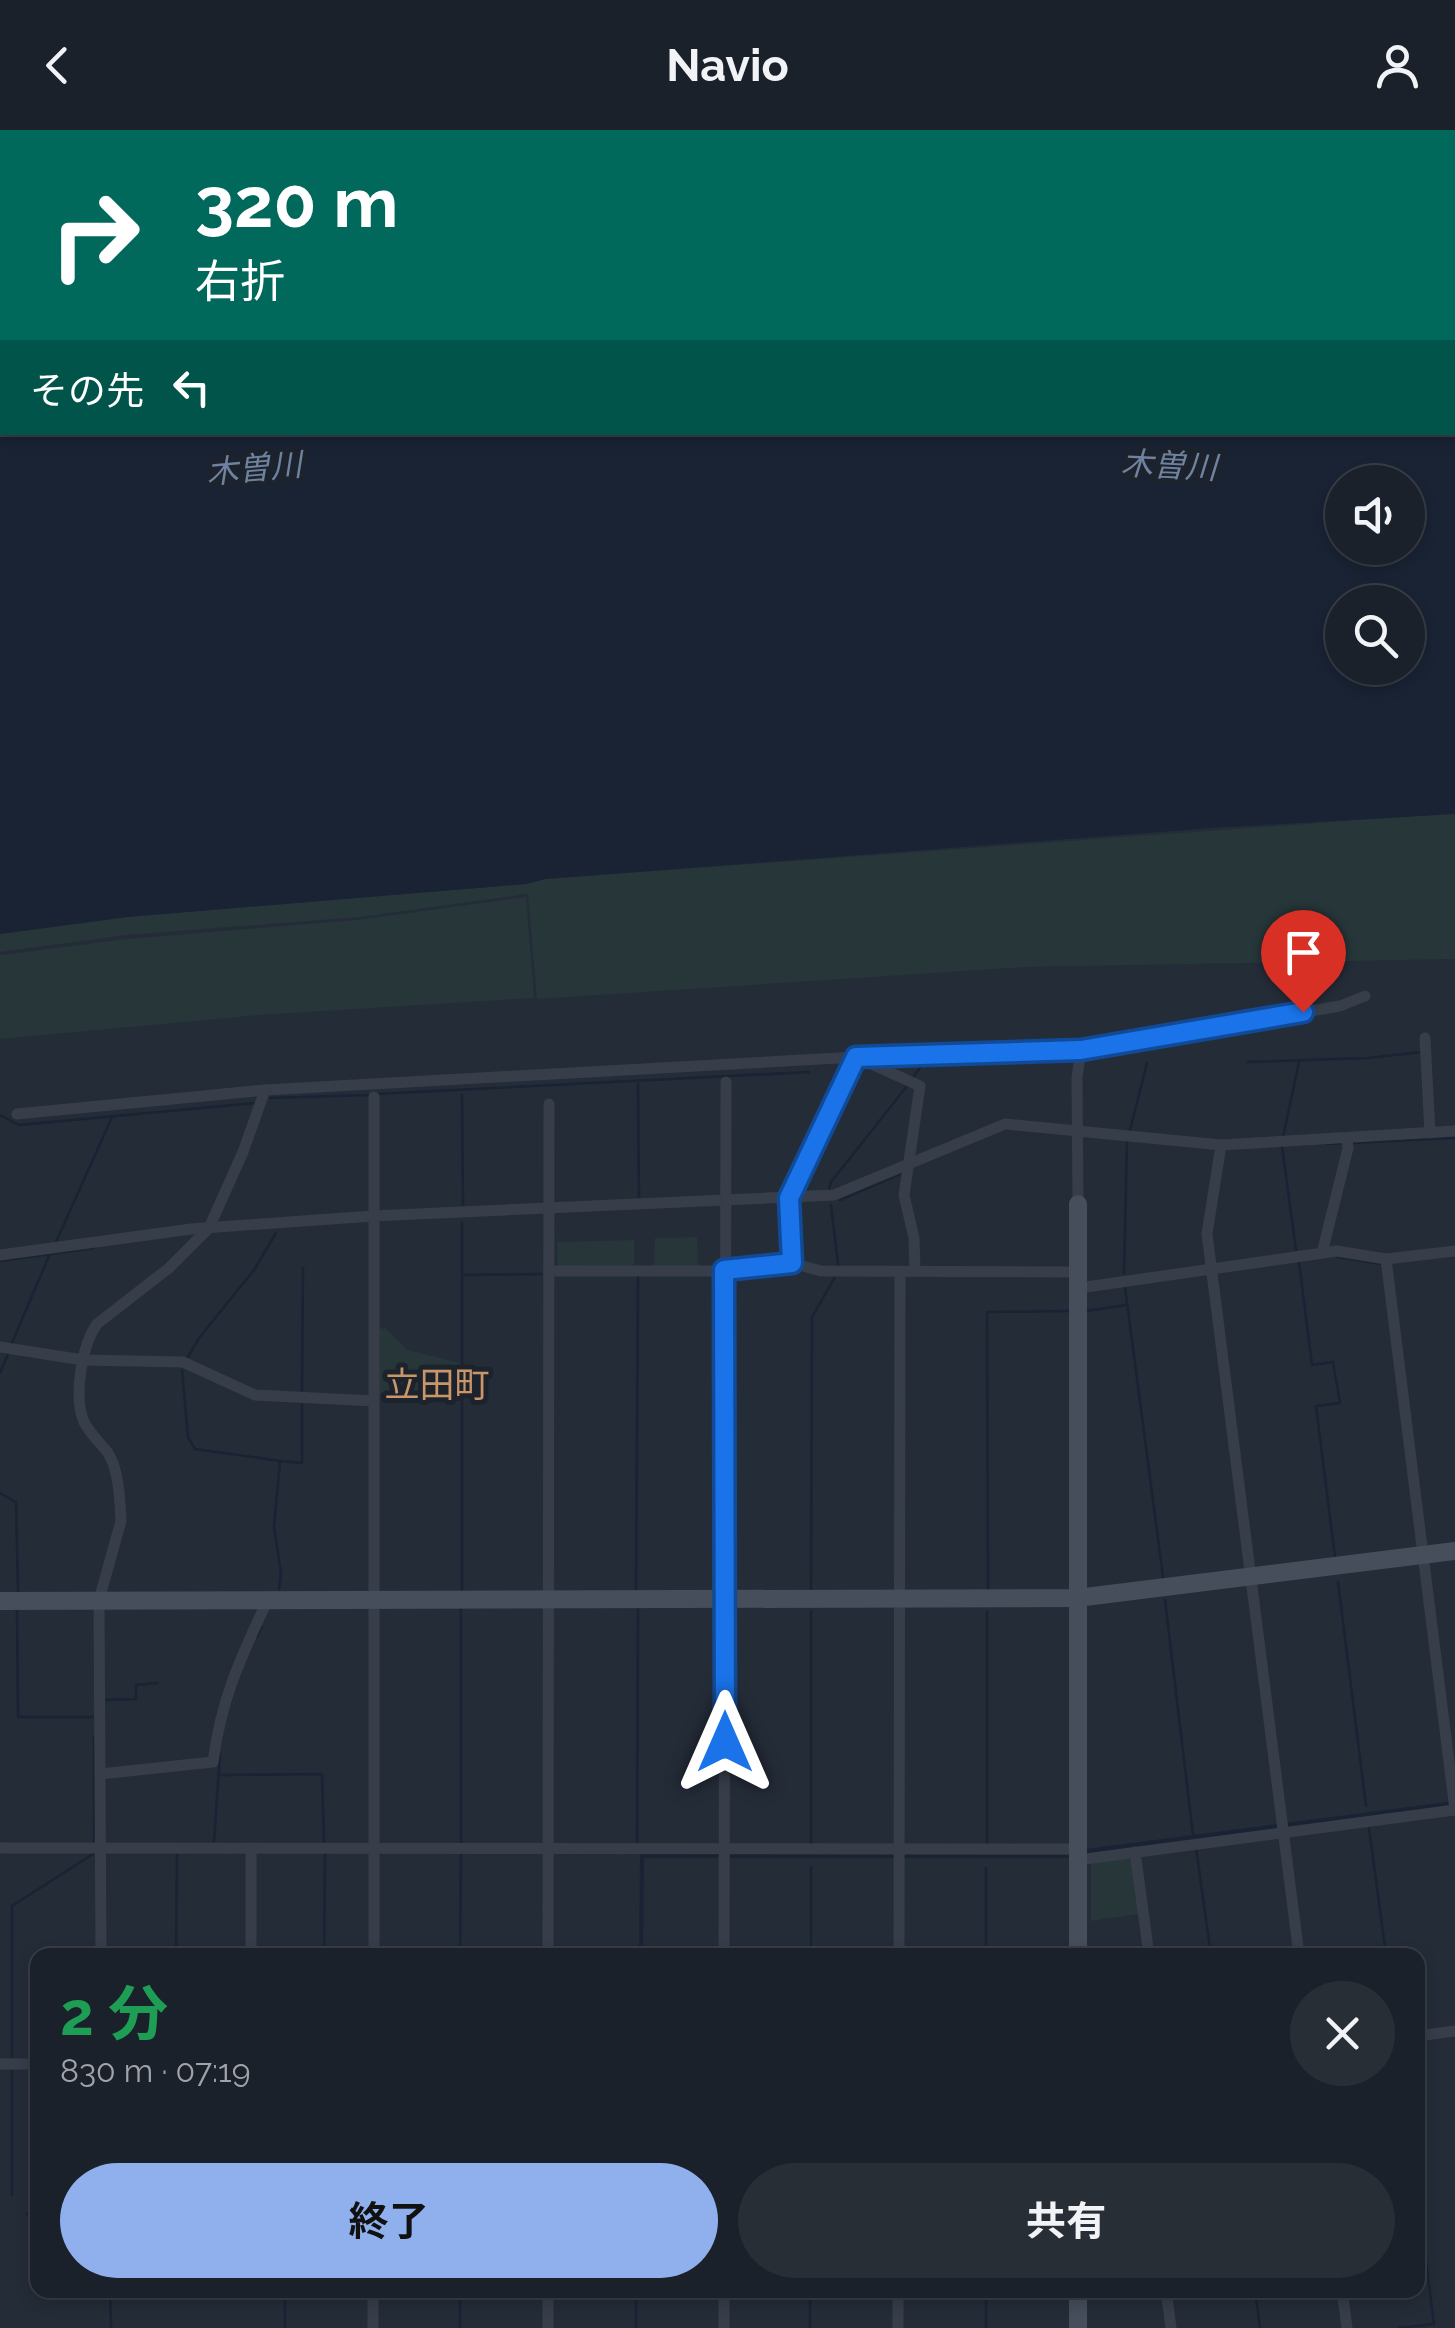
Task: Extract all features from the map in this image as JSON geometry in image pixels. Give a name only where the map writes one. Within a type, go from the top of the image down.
[{"type":"street","points":[[17,1114],[265,1090],[856,1057],[1081,1050],[1340,1006],[1365,996]]},
{"type":"street","points":[[1425,1038],[1430,1133]]},
{"type":"street","points":[[1078,1948],[1077,1077],[1081,1050]]},
{"type":"street","points":[[856,1057],[920,1086],[904,1195],[914,1238],[915,1271]]},
{"type":"street","points":[[792,1263],[789,1198],[856,1057]]},
{"type":"street","points":[[724,1948],[726,1082]]},
{"type":"street","points":[[100,1948],[98,1600],[121,1522],[115,1473],[108,1453],[84,1423],[80,1410],[82,1360],[97,1324],[169,1268],[209,1228],[265,1090]]},
{"type":"street","points":[[374,1097],[374,1948]]},
{"type":"street","points":[[548,1948],[549,1104]]},
{"type":"street","points":[[0,1255],[209,1228],[373,1216],[834,1195],[995,1126],[1020,1124],[1221,1148],[1347,1142],[1455,1131]]},
{"type":"street","points":[[1322,1253],[1347,1142]]},
{"type":"street","points":[[1221,1148],[1207,1234],[1297,1948]]},
{"type":"street","points":[[549,1271],[724,1270],[792,1263],[821,1271],[915,1271],[1079,1280],[1211,1269],[1337,1251],[1386,1259],[1455,1250]]},
{"type":"street","points":[[0,1848],[548,1848],[1078,1855],[1135,1852],[1282,1828],[1455,1810],[1386,1259]]},
{"type":"street","points":[[899,1948],[900,1272]]},
{"type":"street","points":[[0,1346],[82,1360],[182,1362],[255,1395],[374,1401]]},
{"type":"street","points":[[0,1600],[1077,1598],[1455,1551]]},
{"type":"street","points":[[100,1774],[212,1762],[227,1689],[268,1600]]},
{"type":"street","points":[[251,1848],[251,1948]]},
{"type":"street","points":[[1135,1852],[1148,1948]]},
{"type":"street","points":[[1425,2035],[1455,2031]]},
{"type":"street","points":[[0,2064],[30,2064]]},
{"type":"street","points":[[373,2298],[373,2328]]},
{"type":"street","points":[[548,2298],[548,2328]]},
{"type":"street","points":[[724,2298],[724,2328]]},
{"type":"street","points":[[898,2298],[898,2328]]},
{"type":"street","points":[[1078,2298],[1078,2328]]},
{"type":"street","points":[[1167,2298],[1170,2328]]},
{"type":"street","points":[[1343,2298],[1347,2328]]},
{"type":"shaded area","points":[[1455,813],[1455,959],[1026,967],[537,999],[528,894],[360,917],[126,935],[0,952],[0,934],[127,917],[526,884],[545,879]]},
{"type":"shaded area","points":[[526,897],[534,998],[260,1015],[0,1039],[0,955],[127,939],[356,920]]},
{"type":"shaded area","points":[[697,1237],[698,1267],[654,1267],[655,1238]]},
{"type":"shaded area","points":[[634,1240],[634,1265],[558,1266],[557,1242]]},
{"type":"shaded area","points":[[377,1328],[386,1329],[408,1350],[460,1363],[459,1393],[378,1393]]},
{"type":"shaded area","points":[[1131,1855],[1139,1914],[1091,1921],[1091,1862]]},
{"type":"water","name":"木曽川","points":[[0,435],[1455,435],[1455,814],[1212,828],[545,879],[526,884],[127,917],[0,934]]},
{"type":"water","points":[[1455,1801],[1455,1806],[1085,1854],[1086,1849]]},
{"type":"water","points":[[640,1854],[1073,1858],[644,1858],[643,1948],[639,1948]]},
{"type":"waterway","points":[[1248,1062],[1421,1052]]},
{"type":"waterway","points":[[912,1079],[922,1065],[929,1063],[1072,1060]]},
{"type":"waterway","points":[[1283,1137],[1299,1062]]},
{"type":"waterway","points":[[1130,1130],[1147,1063]]},
{"type":"waterway","points":[[376,1094],[809,1072]]},
{"type":"waterway","points":[[638,1084],[639,1201]]},
{"type":"waterway","points":[[829,1190],[831,1182],[907,1086]]},
{"type":"waterway","points":[[270,1098],[368,1095]]},
{"type":"waterway","points":[[462,1095],[463,1207]]},
{"type":"waterway","points":[[0,1115],[19,1125],[255,1103]]},
{"type":"waterway","points":[[56,1242],[112,1117]]},
{"type":"waterway","points":[[1352,1143],[1455,1138]]},
{"type":"waterway","points":[[1124,1274],[1127,1141]]},
{"type":"waterway","points":[[1327,1144],[1344,1143]]},
{"type":"waterway","points":[[1282,1146],[1296,1250]]},
{"type":"waterway","points":[[840,1200],[900,1174]]},
{"type":"waterway","points":[[831,1205],[838,1264]]},
{"type":"waterway","points":[[462,1223],[462,1591]]},
{"type":"waterway","points":[[188,1357],[254,1270],[276,1233]]},
{"type":"waterway","points":[[0,1261],[94,1248]]},
{"type":"waterway","points":[[11,1345],[49,1256]]},
{"type":"waterway","points":[[1337,1257],[1381,1264]]},
{"type":"waterway","points":[[1299,1262],[1312,1365],[1333,1362],[1340,1403],[1316,1406],[1335,1557]]},
{"type":"waterway","points":[[302,1391],[303,1268]]},
{"type":"waterway","points":[[462,1275],[542,1274]]},
{"type":"waterway","points":[[636,1590],[638,1277]]},
{"type":"waterway","points":[[811,1592],[812,1317],[835,1277]]},
{"type":"waterway","points":[[1125,1287],[1163,1577]]},
{"type":"waterway","points":[[1086,1311],[1126,1305]]},
{"type":"waterway","points":[[988,1589],[987,1312],[1069,1311]]},
{"type":"waterway","points":[[0,1373],[8,1354]]},
{"type":"waterway","points":[[182,1370],[188,1437],[195,1449],[280,1461],[274,1527],[281,1573],[279,1589]]},
{"type":"waterway","points":[[280,1461],[302,1463],[302,1404]]},
{"type":"waterway","points":[[0,1493],[16,1502],[18,1592]]},
{"type":"waterway","points":[[1338,1582],[1366,1806]]},
{"type":"waterway","points":[[1165,1600],[1193,1835]]},
{"type":"waterway","points":[[461,1609],[461,1843]]},
{"type":"waterway","points":[[637,1842],[638,1609]]},
{"type":"waterway","points":[[17,1610],[18,1717],[93,1717]]},
{"type":"waterway","points":[[811,1611],[811,1844]]},
{"type":"waterway","points":[[987,1612],[987,1845]]},
{"type":"waterway","points":[[256,1638],[262,1626]]},
{"type":"waterway","points":[[104,1700],[136,1699],[136,1685],[157,1683]]},
{"type":"waterway","points":[[94,1737],[94,1843]]},
{"type":"waterway","points":[[214,1841],[220,1754]]},
{"type":"waterway","points":[[218,1775],[322,1774],[324,1841]]},
{"type":"waterway","points":[[1369,1828],[1385,1948]]},
{"type":"waterway","points":[[1196,1848],[1210,1948]]},
{"type":"waterway","points":[[176,1948],[177,1853]]},
{"type":"waterway","points":[[460,1948],[461,1853]]},
{"type":"waterway","points":[[12,2057],[12,1906],[93,1854]]},
{"type":"waterway","points":[[324,1948],[325,1854]]},
{"type":"waterway","points":[[811,1867],[811,1948]]},
{"type":"waterway","points":[[986,1868],[986,1948]]},
{"type":"waterway","points":[[12,2070],[12,2195]]},
{"type":"waterway","points":[[1399,2328],[1434,2324],[1425,2254]]},
{"type":"waterway","points":[[110,2298],[111,2328]]},
{"type":"waterway","points":[[285,2298],[285,2328]]},
{"type":"waterway","points":[[460,2298],[460,2328]]},
{"type":"waterway","points":[[636,2298],[636,2328]]},
{"type":"waterway","points":[[810,2298],[810,2328]]},
{"type":"waterway","points":[[986,2298],[986,2328]]},
{"type":"waterway","points":[[1256,2298],[1260,2328]]},
{"type":"district","name":"立田町","points":[[437,1384]]},
{"type":"route","points":[[725,1742],[724,1270],[792,1263],[789,1198],[856,1057],[1101,1048],[1303,1012]]}]
